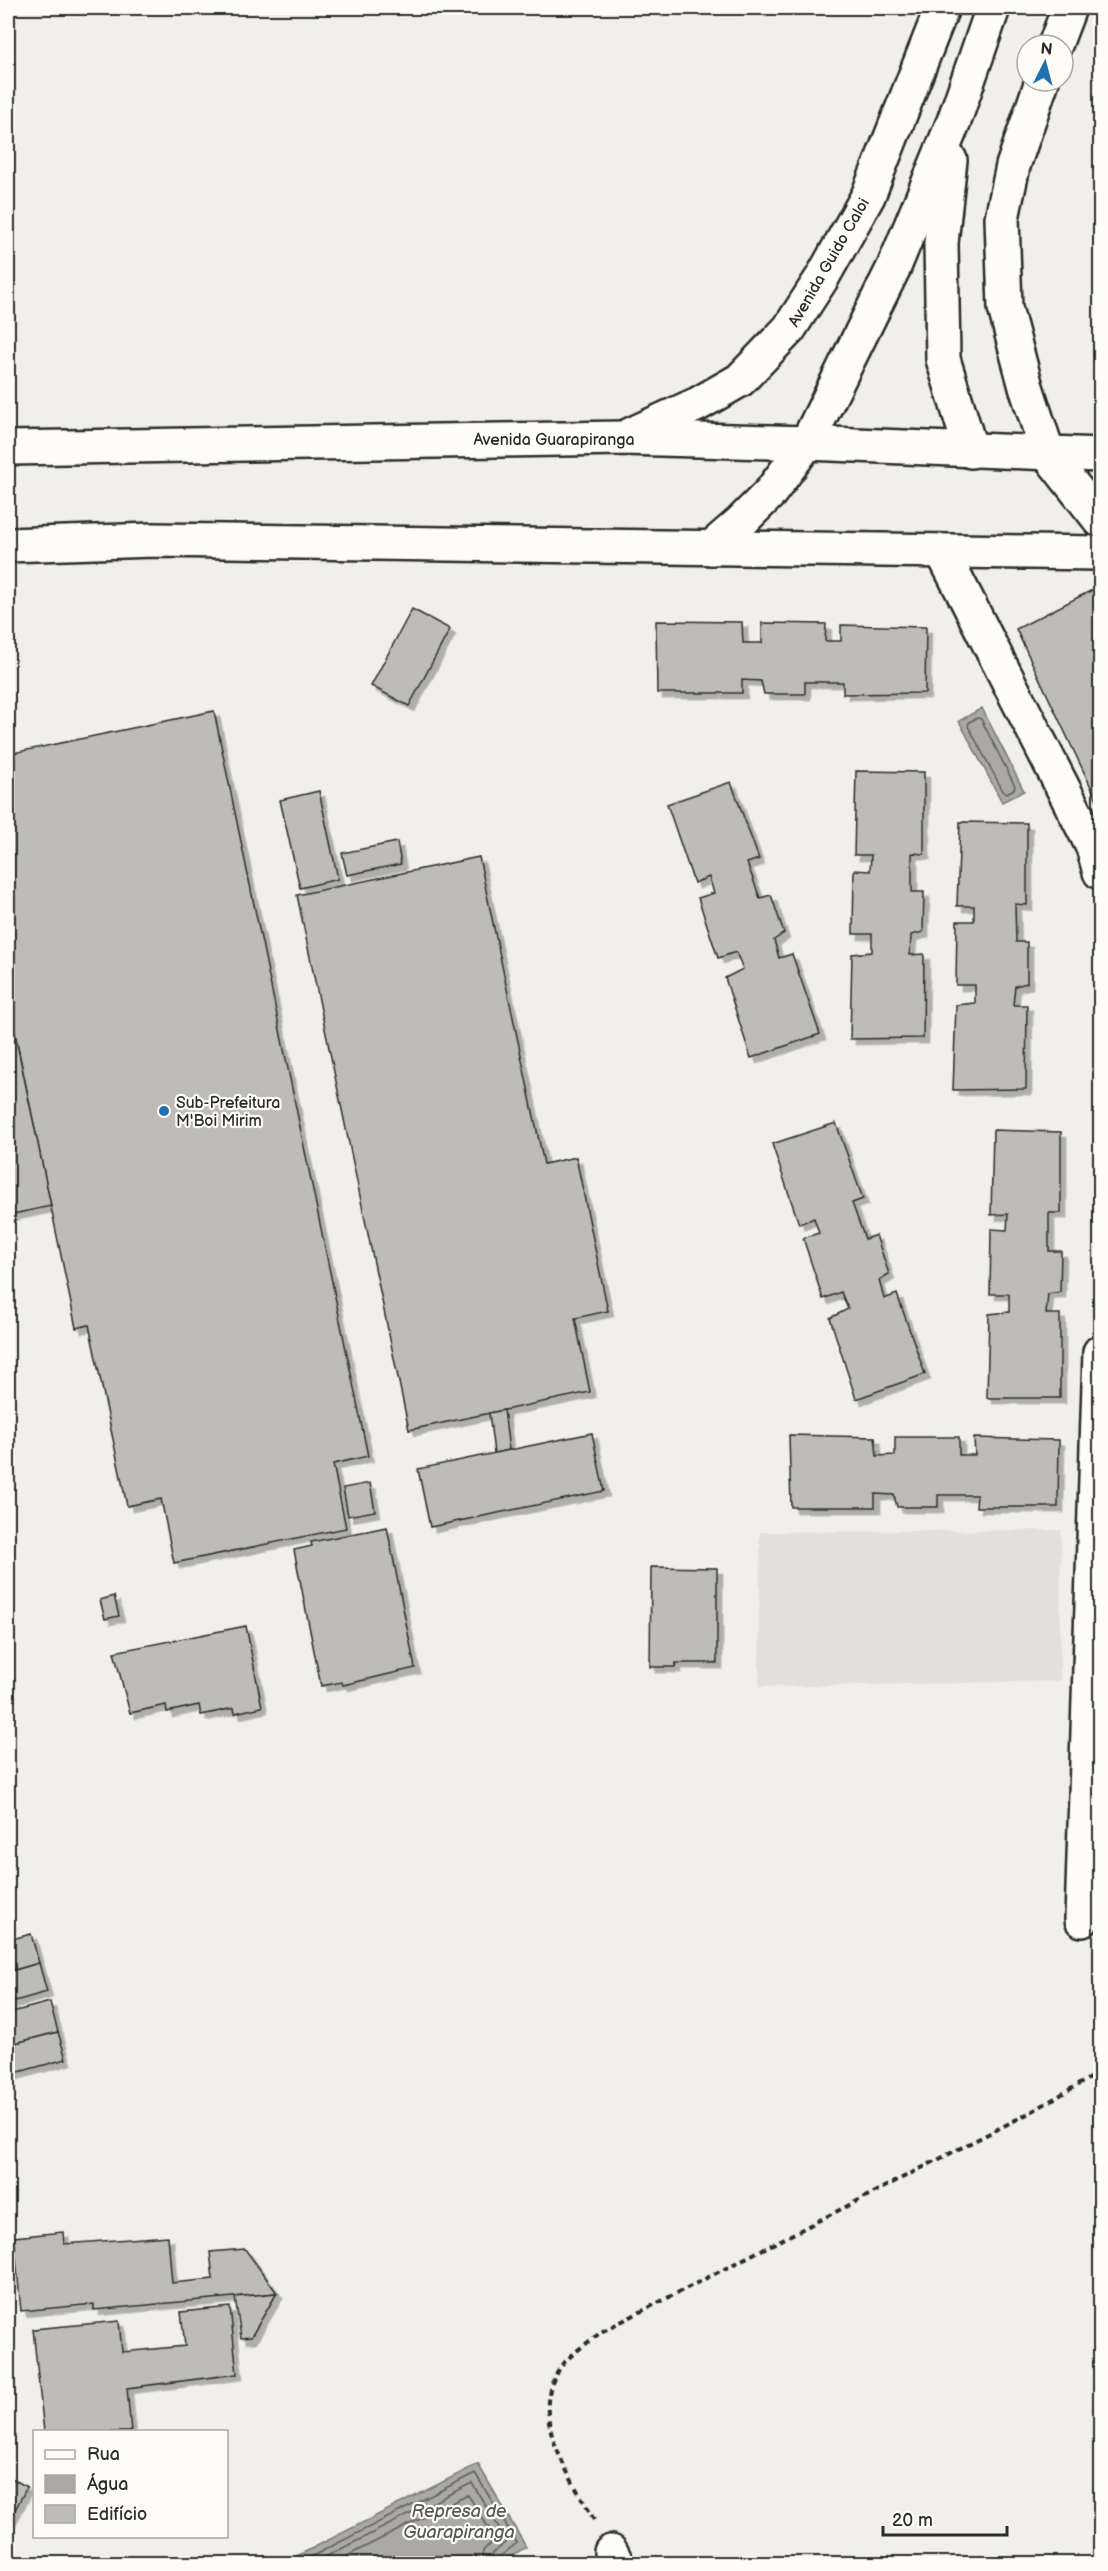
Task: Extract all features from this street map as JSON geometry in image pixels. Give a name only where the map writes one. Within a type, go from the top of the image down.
[{"type":"main road","name":"Avenida Guido Caloi","points":[[623,438],[698,404],[740,380],[789,329],[822,278],[868,196],[942,8]]},
{"type":"main road","points":[[711,548],[770,493],[807,443],[894,267],[954,121],[993,8]]},
{"type":"main road","points":[[1060,33],[1069,8]]},
{"type":"main road","points":[[1038,93],[1013,166],[1002,218],[1005,308],[1026,387],[1048,454],[1101,520]]},
{"type":"main road","points":[[954,121],[941,243],[940,314],[943,359],[971,451]]},
{"type":"main road","name":"Avenida Guarapiranga","points":[[8,448],[623,438],[807,443],[1101,456]]},
{"type":"main road","points":[[8,545],[153,540],[1101,553]]},
{"type":"main road","points":[[942,551],[1093,847],[1101,872]]},
{"type":"main road","points":[[1082,1920],[1101,1353]]},
{"type":"path","points":[[614,2558],[552,2439],[548,2414],[551,2386],[564,2363],[601,2332],[1032,2112],[1101,2072]]},
{"type":"shaded area","points":[[1061,1530],[1060,1681],[759,1687],[760,1532]]},
{"type":"water","points":[[982,708],[1024,791],[1002,802],[959,721]]},
{"type":"water","name":"Represa de Guarapiranga","points":[[478,2464],[526,2547],[500,2563],[288,2563],[295,2557]]},
{"type":"building","points":[[1100,586],[1100,806],[1016,629]]},
{"type":"building","points":[[412,609],[450,629],[409,706],[371,686]]},
{"type":"building","points":[[656,621],[742,622],[743,643],[762,643],[762,623],[826,624],[825,641],[841,641],[841,625],[926,627],[925,693],[843,694],[843,682],[805,682],[805,694],[764,694],[761,681],[742,680],[742,693],[657,693]]},
{"type":"building","name":"Sub-Prefeitura M'Boi Mirim","points":[[214,711],[368,1456],[333,1464],[346,1528],[174,1563],[161,1499],[127,1506],[89,1325],[76,1328],[8,999],[8,754]]},
{"type":"building","points":[[856,771],[924,772],[924,854],[912,853],[912,892],[924,892],[923,932],[911,935],[910,955],[924,954],[923,1038],[850,1039],[852,954],[872,952],[872,934],[853,934],[854,870],[870,871],[871,855],[854,855]]},
{"type":"building","points":[[731,782],[759,859],[747,863],[760,898],[771,895],[784,933],[774,940],[779,958],[792,954],[820,1034],[751,1058],[725,978],[743,969],[736,952],[718,958],[698,898],[714,893],[709,877],[694,883],[667,804]]},
{"type":"building","points":[[319,791],[338,879],[300,888],[280,800]]},
{"type":"building","points":[[960,822],[1027,823],[1027,905],[1015,904],[1016,942],[1027,942],[1027,983],[1015,986],[1013,1005],[1027,1005],[1026,1089],[953,1090],[956,1005],[975,1003],[975,985],[956,985],[957,921],[974,921],[974,906],[957,906]]},
{"type":"building","points":[[397,842],[401,864],[347,875],[342,853]]},
{"type":"building","points":[[479,857],[544,1164],[576,1157],[608,1311],[575,1318],[590,1392],[409,1430],[297,895]]},
{"type":"building","points":[[10,1010],[51,1206],[8,1215],[8,1011]]},
{"type":"building","points":[[836,1123],[863,1199],[852,1203],[865,1239],[876,1235],[889,1274],[879,1280],[884,1299],[897,1294],[925,1374],[856,1399],[830,1318],[848,1309],[841,1292],[823,1299],[803,1238],[819,1233],[814,1218],[799,1224],[772,1144]]},
{"type":"building","points":[[993,1130],[1061,1132],[1061,1213],[1049,1213],[1049,1251],[1061,1251],[1060,1292],[1048,1294],[1046,1314],[1060,1314],[1060,1398],[987,1398],[989,1314],[1009,1312],[1009,1294],[990,1294],[991,1229],[1007,1230],[1008,1214],[991,1215]]},
{"type":"building","points":[[504,1410],[509,1450],[494,1453],[489,1413]]},
{"type":"building","points":[[592,1433],[604,1491],[430,1527],[418,1469]]},
{"type":"building","points":[[789,1435],[875,1437],[877,1456],[895,1455],[895,1437],[959,1437],[959,1455],[975,1455],[974,1438],[1059,1440],[1058,1507],[976,1507],[977,1495],[938,1495],[938,1507],[897,1507],[894,1495],[875,1494],[875,1507],[791,1507]]},
{"type":"building","points":[[370,1483],[375,1511],[348,1516],[343,1488]]},
{"type":"building","points":[[387,1527],[415,1668],[343,1685],[342,1682],[321,1686],[294,1550],[312,1546],[311,1542]]},
{"type":"building","points":[[651,1567],[717,1568],[717,1663],[676,1663],[675,1667],[650,1667]]},
{"type":"building","points":[[114,1596],[119,1616],[105,1619],[100,1600]]},
{"type":"building","points":[[246,1626],[262,1707],[235,1713],[234,1708],[201,1715],[199,1705],[167,1712],[166,1705],[130,1713],[114,1652]]},
{"type":"building","points":[[31,1934],[39,1963],[8,1972],[8,1940]]},
{"type":"building","points":[[39,1963],[47,1992],[8,2003],[8,1972]]},
{"type":"building","points":[[50,2002],[58,2032],[8,2045],[8,2013]]},
{"type":"building","points":[[58,2032],[66,2059],[8,2075],[8,2045]]},
{"type":"building","points":[[63,2232],[64,2244],[168,2236],[172,2283],[213,2279],[210,2252],[245,2249],[277,2293],[94,2310],[94,2304],[21,2311],[14,2237]]},
{"type":"building","points":[[277,2293],[251,2337],[241,2338],[235,2297]]},
{"type":"building","points":[[230,2307],[237,2374],[127,2388],[131,2430],[44,2430],[33,2329],[119,2321],[122,2352],[185,2346],[181,2312]]},
{"type":"building","points":[[8,2476],[27,2487],[8,2523]]},
{"type":"place","name":"Sub-Prefeitura M'Boi Mirim","points":[[164,1111]]}]
